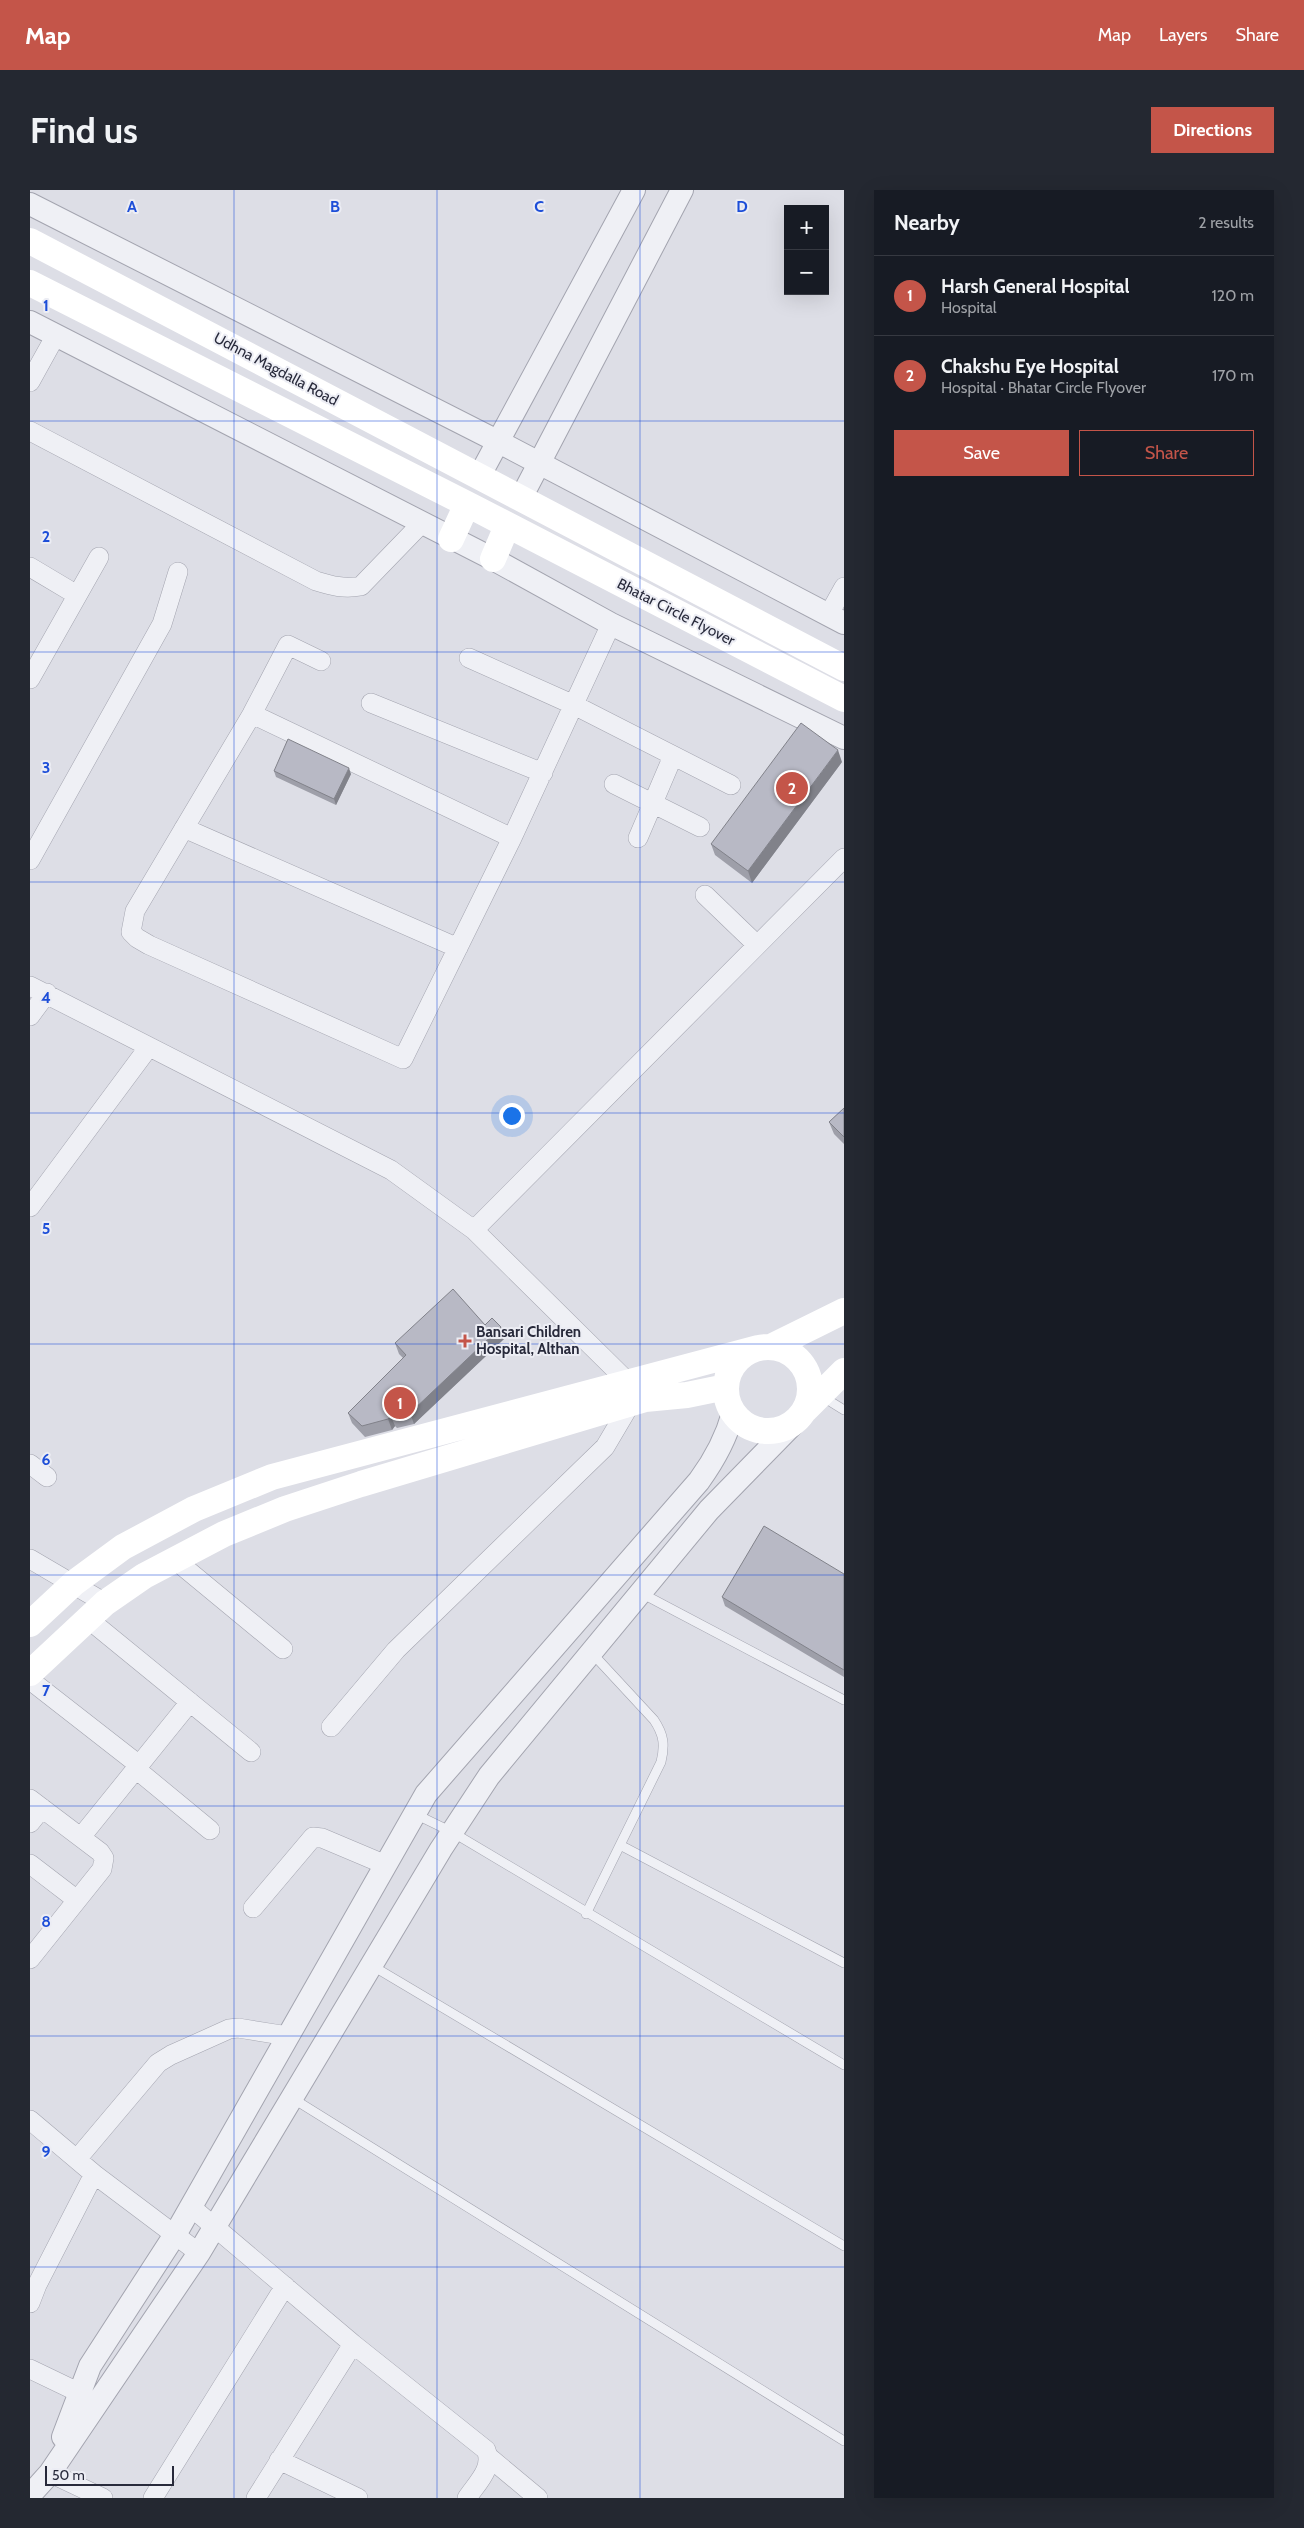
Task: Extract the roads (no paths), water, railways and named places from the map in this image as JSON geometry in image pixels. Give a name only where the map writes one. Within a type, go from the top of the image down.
[{"type":"main road","name":"Udhna Magdalla Road","points":[[30,241],[521,498]]},
{"type":"main road","points":[[30,283],[507,526],[493,559]]},
{"type":"main road","name":"Bhatar Circle Flyover","points":[[521,498],[844,668]]},
{"type":"main road","points":[[451,539],[467,504]]},
{"type":"main road","name":"Bhatar Circle Flyover","points":[[507,526],[844,699]]},
{"type":"main road","points":[[30,1672],[96,1611],[174,1559],[224,1534],[285,1508],[634,1394],[764,1348],[844,1311]]},
{"type":"main road","points":[[807,1409],[810,1396],[810,1382],[805,1368],[796,1357],[784,1350],[764,1348],[746,1354],[736,1362],[729,1374],[726,1387],[727,1400],[733,1413],[742,1422],[755,1429],[769,1432],[783,1429],[807,1409],[844,1371]]},
{"type":"main road","points":[[30,1624],[74,1583],[123,1547],[194,1509],[272,1477],[634,1394],[687,1395],[726,1387]]},
{"type":"street","points":[[480,476],[634,190]]},
{"type":"street","points":[[521,498],[682,190]]},
{"type":"street","points":[[30,204],[499,442],[836,618],[844,587]]},
{"type":"street","points":[[30,322],[421,524],[493,559],[610,624],[805,723],[844,738]]},
{"type":"street","points":[[30,382],[56,335]]},
{"type":"street","points":[[30,431],[316,581],[332,586],[347,589],[361,586],[421,524]]},
{"type":"street","points":[[32,671],[99,557]]},
{"type":"street","points":[[30,567],[78,594]]},
{"type":"street","points":[[30,860],[162,624],[178,572]]},
{"type":"street","points":[[321,661],[288,646],[252,714],[135,912],[131,932],[137,938],[403,1059],[512,838],[610,624]]},
{"type":"street","points":[[470,658],[574,705],[731,784]]},
{"type":"street","points":[[371,703],[543,772]]},
{"type":"street","points":[[252,714],[512,838]]},
{"type":"street","points":[[638,838],[673,756]]},
{"type":"street","points":[[614,784],[700,827]]},
{"type":"street","points":[[184,828],[458,948]]},
{"type":"street","points":[[474,1230],[844,858]]},
{"type":"street","points":[[705,895],[757,945]]},
{"type":"street","points":[[30,986],[47,993],[148,1048],[391,1170],[474,1230],[634,1394],[605,1447],[396,1650],[331,1727]]},
{"type":"street","points":[[30,1016],[47,993]]},
{"type":"street","points":[[30,1207],[148,1048]]},
{"type":"street","points":[[30,2495],[50,2473],[199,2253],[371,1965],[452,1832],[489,1776],[709,1510],[807,1409]]},
{"type":"street","points":[[50,2473],[90,2366],[176,2233],[426,1794],[699,1481],[724,1441],[733,1413]]},
{"type":"street","points":[[30,1464],[48,1477]]},
{"type":"street","points":[[30,1559],[74,1583],[96,1611],[190,1702],[251,1752]]},
{"type":"street","points":[[174,1559],[283,1649]]},
{"type":"street","points":[[30,1680],[137,1767],[210,1830]]},
{"type":"street","points":[[81,1837],[190,1702]]},
{"type":"street","points":[[30,1823],[36,1804],[100,1852],[104,1858],[104,1864],[77,1900],[36,1939],[30,1959]]},
{"type":"street","points":[[253,1908],[313,1837],[322,1838],[386,1865]]},
{"type":"street","points":[[30,1864],[77,1900]]},
{"type":"street","points":[[77,2159],[147,2075],[171,2055],[229,2029],[238,2028],[288,2036]]},
{"type":"street","points":[[30,2120],[94,2174],[176,2233],[199,2253]]},
{"type":"street","points":[[30,2302],[37,2284],[94,2174]]},
{"type":"street","points":[[190,2207],[353,2344],[486,2450],[490,2458],[538,2498]]},
{"type":"street","points":[[152,2498],[285,2286]]},
{"type":"street","points":[[256,2498],[353,2344]]},
{"type":"street","points":[[30,2370],[80,2393]]},
{"type":"street","points":[[467,2498],[488,2467],[490,2458]]},
{"type":"street","points":[[279,2460],[358,2498]]},
{"type":"street","points":[[50,2473],[103,2498]]},
{"type":"lane","points":[[807,1409],[844,1410]]},
{"type":"lane","points":[[641,1592],[844,1700]]},
{"type":"lane","points":[[586,1914],[661,1762],[665,1746],[662,1731],[654,1720],[591,1652]]},
{"type":"lane","points":[[415,1814],[452,1832],[586,1914],[844,2065]]},
{"type":"lane","points":[[620,1845],[844,1963]]},
{"type":"lane","points":[[371,1965],[844,2246]]},
{"type":"lane","points":[[292,2097],[844,2441]]},
{"type":"place","name":"Chakshu Eye Hospital","points":[[792,788]]},
{"type":"place","name":"Bansari Children Hospital, Althan","points":[[465,1341]]},
{"type":"place","name":"Harsh General Hospital","points":[[400,1403]]}]
